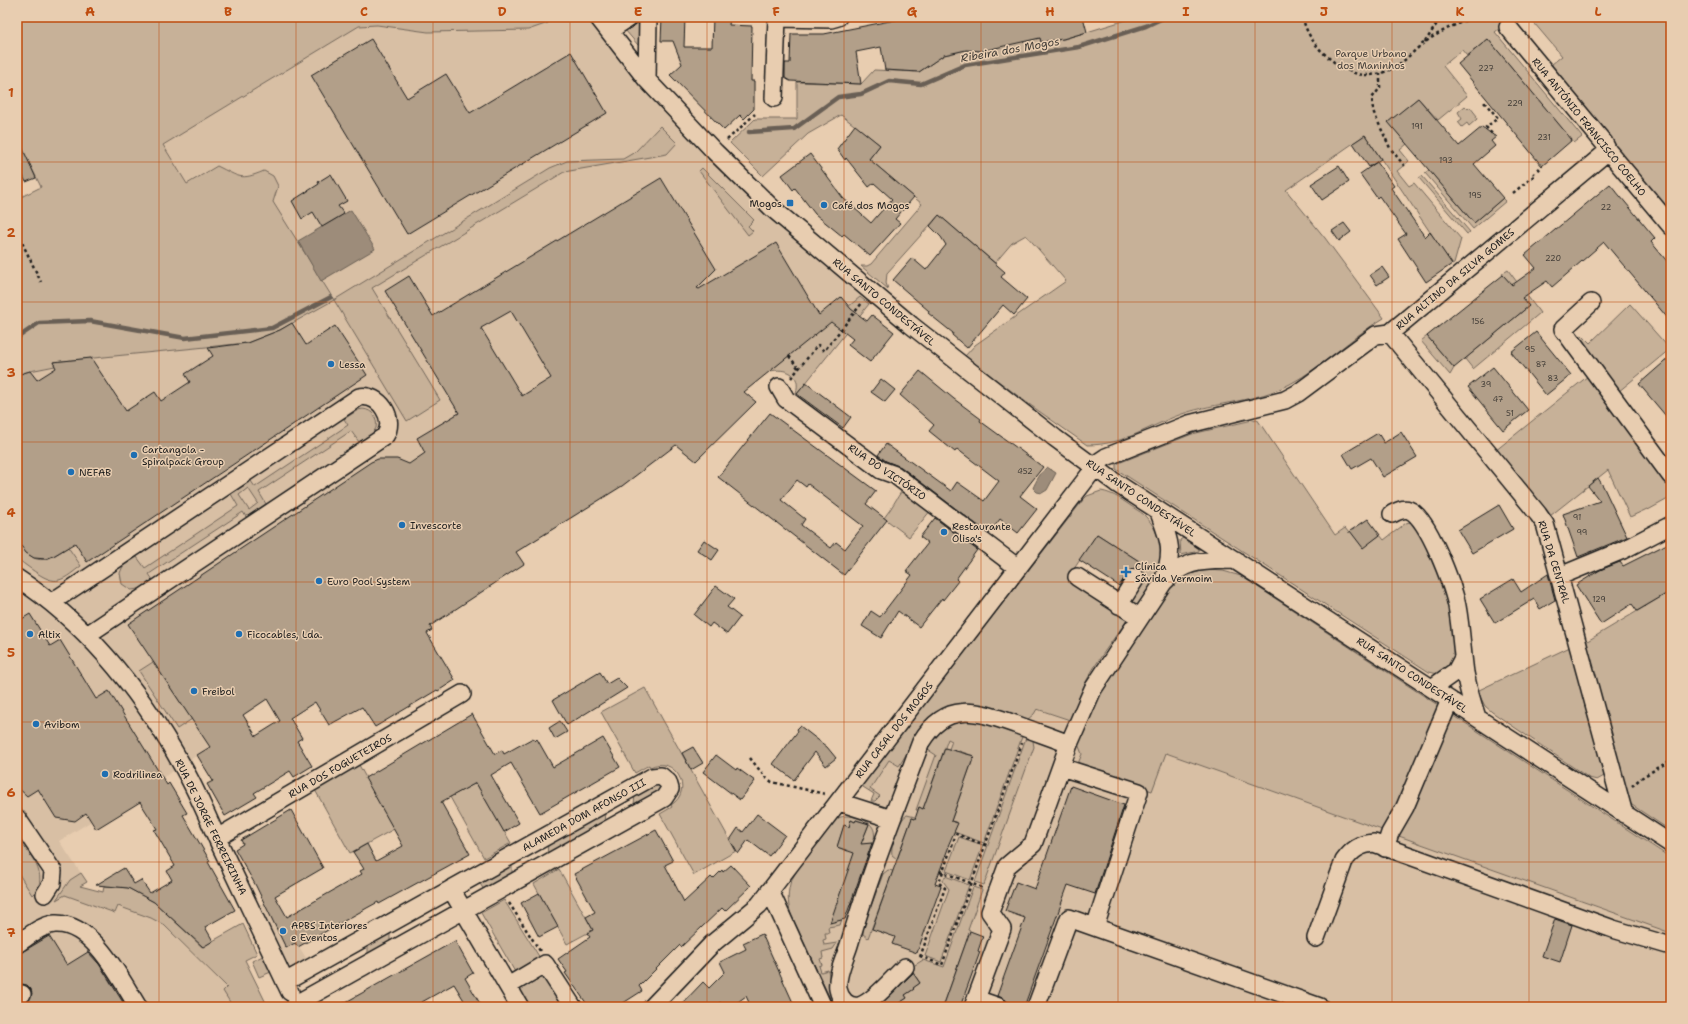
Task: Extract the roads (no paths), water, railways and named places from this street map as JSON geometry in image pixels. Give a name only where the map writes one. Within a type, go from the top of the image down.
[{"type":"street","name":"RUA SANTO CONDESTÁVEL","points":[[598,17],[652,86],[715,152],[772,208],[911,325],[1055,438],[1095,468],[1158,510],[1671,844]]},
{"type":"street","points":[[609,31],[630,17]]},
{"type":"street","points":[[648,17],[652,86]]},
{"type":"street","points":[[774,98],[777,17],[831,19],[838,17]]},
{"type":"street","name":"RUA ANTÓNIO FRANCISCO COELHO","points":[[1508,27],[1604,143],[1608,151],[1671,226]]},
{"type":"street","name":"RUA ALTINO DA SILVA GOMES","points":[[1095,468],[1106,457],[1189,424],[1285,400],[1298,393],[1376,335],[1390,333],[1608,151]]},
{"type":"street","points":[[1591,303],[1562,329],[1671,476]]},
{"type":"street","name":"RUA DA CENTRAL","points":[[1390,333],[1545,524],[1624,814]]},
{"type":"street","name":"RUA DO VICTÓRIO","points":[[780,387],[784,396],[792,404],[881,470],[895,475],[1018,568]]},
{"type":"street","points":[[52,602],[359,398],[364,396],[378,401],[389,421],[387,432],[384,436],[87,635]]},
{"type":"street","name":"RUA CASAL DOS MOGOS","points":[[652,1007],[708,948],[759,905],[1095,468]]},
{"type":"street","points":[[1392,514],[1403,509],[1408,509],[1414,512],[1424,524],[1450,580],[1457,606],[1468,689],[1477,718]]},
{"type":"street","points":[[1158,510],[1170,541],[1170,554],[1163,583]]},
{"type":"street","points":[[1560,576],[1623,550],[1671,525]]},
{"type":"street","points":[[999,1007],[975,1003],[1002,929],[990,912],[1007,866],[1032,844],[1069,744],[1096,682],[1163,583],[1171,574],[1180,567],[1191,563],[1236,560]]},
{"type":"street","points":[[1077,577],[1139,618]]},
{"type":"street","name":"RUA DE JORGE FERREIRINHA","points":[[17,578],[52,602],[111,660],[142,700],[161,729],[184,769],[296,1005]]},
{"type":"street","points":[[1119,604],[1136,578]]},
{"type":"street","points":[[1432,688],[1456,671],[1463,658]]},
{"type":"street","name":"RUA DOS FOGUETEIROS","points":[[217,838],[462,694]]},
{"type":"street","points":[[1385,848],[1390,833],[1405,807],[1450,700]]},
{"type":"street","points":[[905,967],[867,1003],[857,1006],[849,1006],[842,999],[838,989],[839,978],[855,923],[921,742],[930,730],[941,720],[959,713],[980,713],[1069,744]]},
{"type":"street","points":[[1061,766],[1139,792],[1095,927]]},
{"type":"street","name":"ALAMEDA DOM AFONSO III","points":[[285,982],[652,777],[661,776],[668,782],[670,789],[664,798],[296,1005]]},
{"type":"street","points":[[839,802],[892,819]]},
{"type":"street","points":[[17,818],[53,871],[52,883],[45,894]]},
{"type":"street","points":[[1316,938],[1344,861],[1348,855],[1360,846],[1374,843],[1613,930],[1671,946]]},
{"type":"street","points":[[451,889],[520,1007]]},
{"type":"street","points":[[770,891],[823,1007]]},
{"type":"street","points":[[1036,1007],[1069,918],[1320,1007]]},
{"type":"street","points":[[17,944],[44,927],[54,924],[75,928],[97,946],[138,1007]]},
{"type":"street","points":[[508,986],[545,964],[573,1007]]},
{"type":"waterway","name":"Ribeira dos Mogos","points":[[749,132],[794,129],[838,97],[861,94],[889,81],[921,84],[965,65],[1079,47],[1146,26],[1165,17]]},
{"type":"waterway","name":"Ribeira dos Mogos","points":[[17,338],[39,323],[90,321],[185,338],[272,328],[331,297]]},
{"type":"place","name":"Mogos","points":[[790,203]]},
{"type":"place","name":"Café dos Mogos","points":[[824,205]]},
{"type":"place","name":"Lessa","points":[[331,364]]},
{"type":"place","name":"Cartangola - Spiralpack Group","points":[[134,455]]},
{"type":"place","name":"NEFAB","points":[[71,472]]},
{"type":"place","name":"Invescorte","points":[[402,525]]},
{"type":"place","name":"Restaurante Olisa's","points":[[944,532]]},
{"type":"place","name":"Clínica Sãvida Vermoim","points":[[1126,572]]},
{"type":"place","name":"Euro Pool System","points":[[319,581]]},
{"type":"place","name":"Altix","points":[[30,634]]},
{"type":"place","name":"Ficocables, Lda.","points":[[239,634]]},
{"type":"place","name":"Freibol","points":[[194,691]]},
{"type":"place","name":"Avibom","points":[[36,724]]},
{"type":"place","name":"Rodrilinea","points":[[105,774]]},
{"type":"place","name":"APBS Interiores e Eventos","points":[[283,931]]},
{"type":"park label","name":"Parque Urbano dos Maninhos","points":[[1371,58]]}]
